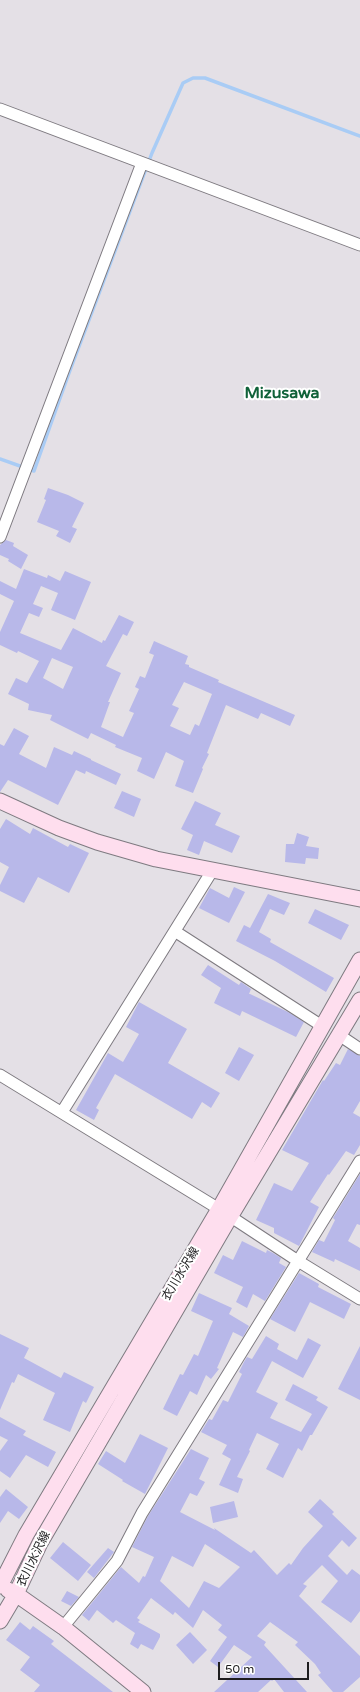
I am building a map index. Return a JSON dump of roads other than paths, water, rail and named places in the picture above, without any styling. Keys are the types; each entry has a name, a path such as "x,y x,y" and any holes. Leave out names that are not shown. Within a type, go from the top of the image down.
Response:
{"main road":[{"path":"0,801 59,828 97,842 156,859 360,899"},
{"name":"衣川水沢線","path":"0,1621 16,1594 40,1543 224,1213 322,1026 360,960"},
{"name":"衣川水沢線","path":"0,1586 26,1535 224,1213 360,1000"},
{"path":"0,1586 16,1594 63,1627 143,1692"}],"street":[{"path":"0,108 360,245"},
{"path":"0,537 142,163"},
{"path":"62,1112 176,932 212,871"},
{"path":"176,932 322,1026"},
{"path":"339,1035 360,1049"},
{"path":"0,1074 360,1299"},
{"path":"63,1627 117,1561 142,1513 360,1161"}],"waterway":[{"path":"0,459 34,471 69,373 152,153 183,83 193,78 205,78 360,136"}],"district":[{"name":"Mizusawa","path":"282,394"}]}
